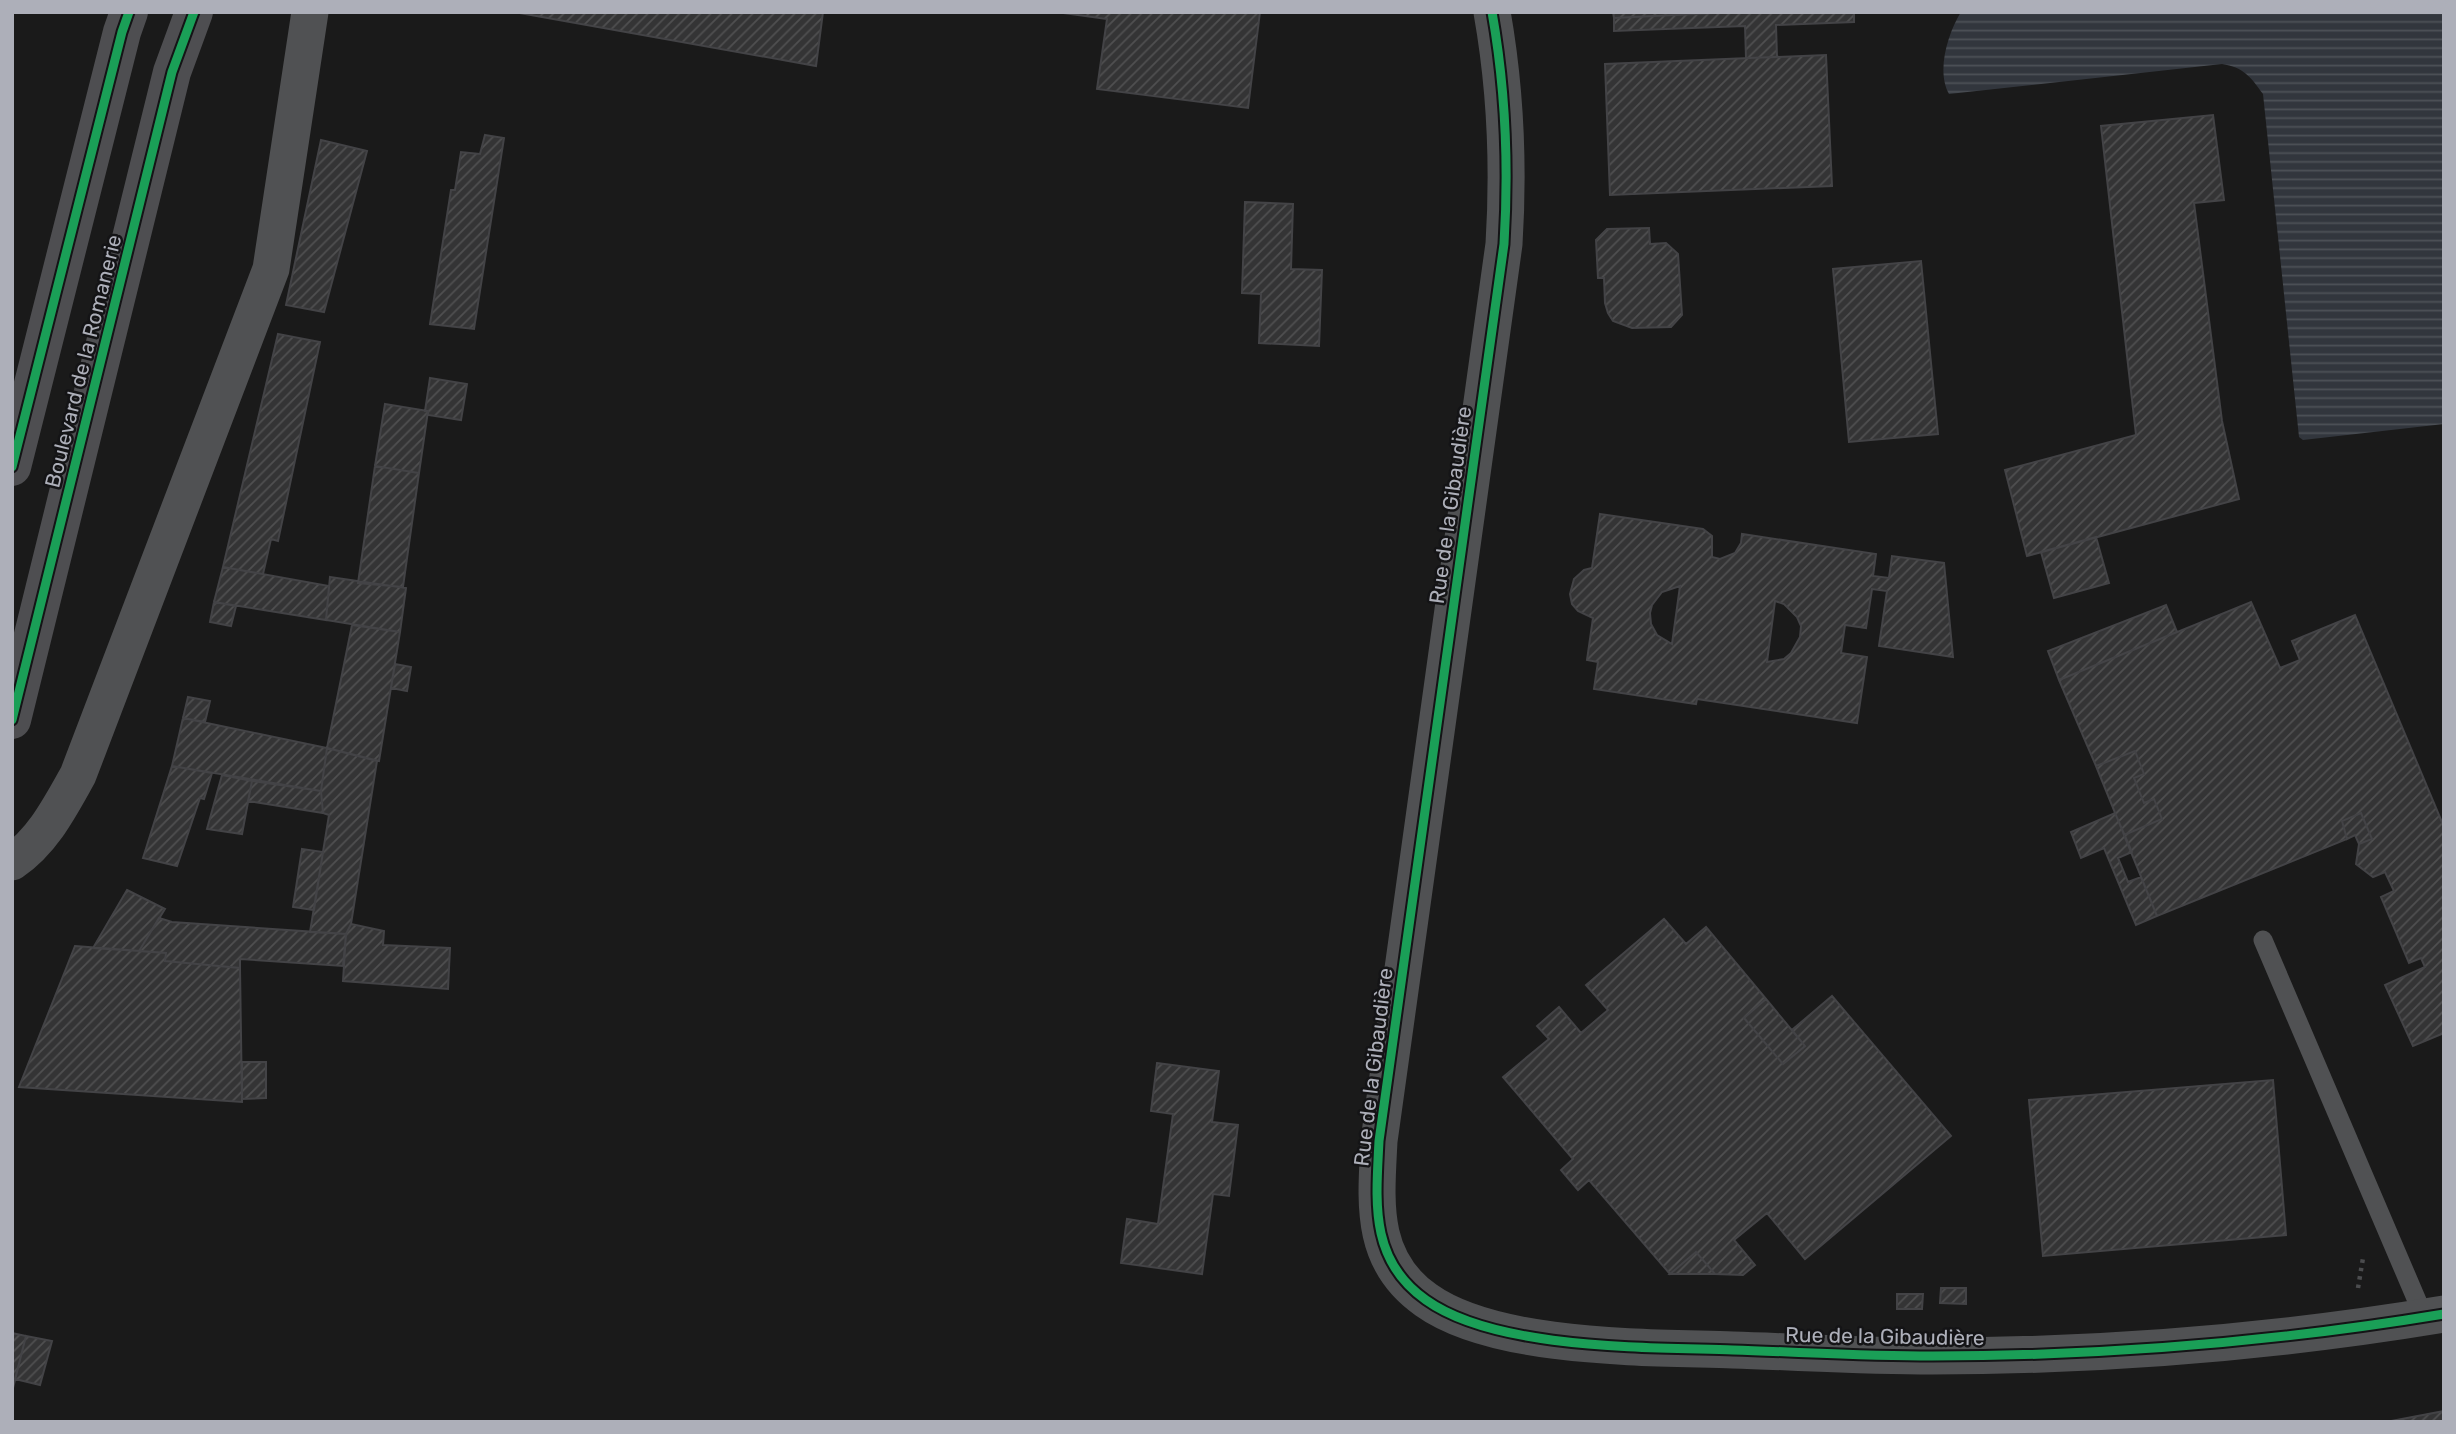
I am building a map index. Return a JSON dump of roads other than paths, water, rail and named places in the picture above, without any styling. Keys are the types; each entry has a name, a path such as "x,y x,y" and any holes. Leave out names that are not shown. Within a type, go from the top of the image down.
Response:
{"street":[{"name":"Boulevard de la Romanerie","path":"12,467 129,12"},
{"name":"Boulevard de la Romanerie","path":"12,720 172,72 194,12"},
{"path":"12,862 27,852 44,832 78,775 271,269 310,12"},
{"name":"Rue de la Gibaudière","path":"1492,12 1506,123 1508,181 1504,244 1379,1141 1379,1231 1386,1251 1401,1277 1424,1299 1450,1314 1519,1334 1574,1343 1717,1349 1930,1356 2016,1355 2277,1339 2434,1316"}],"lane":[{"path":"2263,940 2434,1316"}]}
